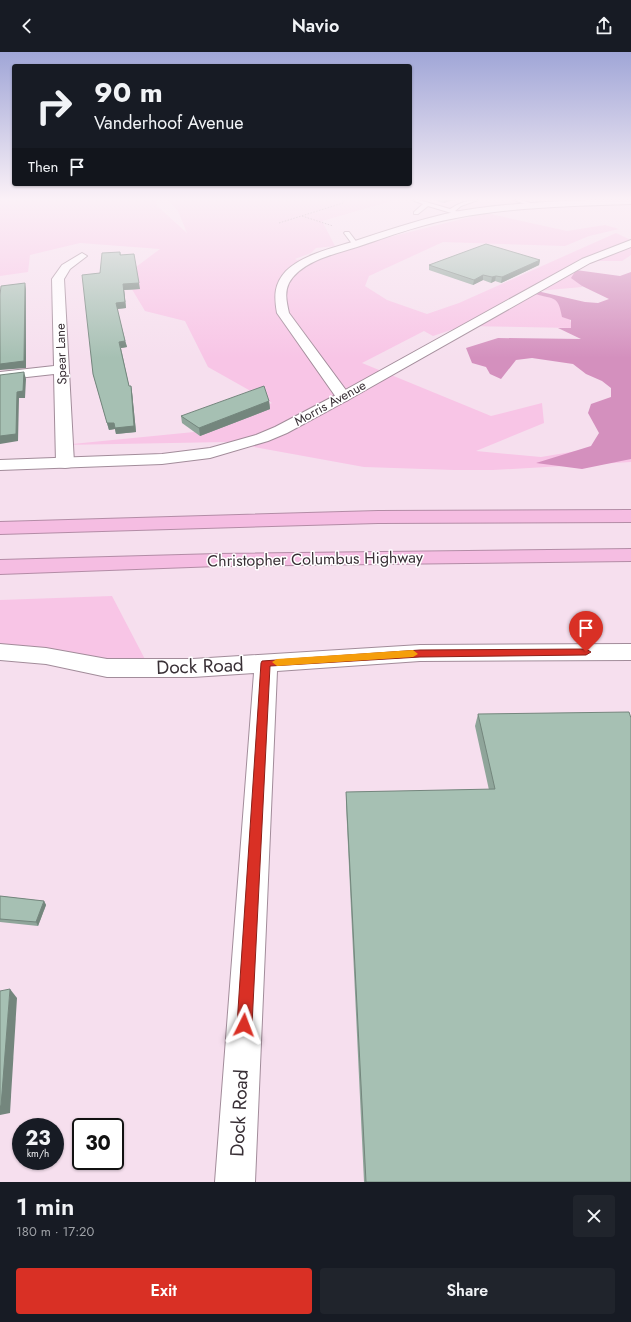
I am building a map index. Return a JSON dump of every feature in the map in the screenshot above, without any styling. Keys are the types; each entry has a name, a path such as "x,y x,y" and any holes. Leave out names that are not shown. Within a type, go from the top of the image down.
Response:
{"highway":[{"path":"0,528 370,518 631,516"},
{"name":"Christopher Columbus Highway","path":"0,567 218,560 631,555"}],"street":[{"path":"327,253 305,263 287,278 279,295 283,313 343,397"},
{"name":"Morris Avenue","path":"0,466 162,459 210,452 241,445 281,430 343,397 586,260 605,253"},
{"name":"Spear Lane","path":"65,463 58,279 66,267 82,256"},
{"path":"0,376 62,369"},
{"name":"Dock Road","path":"0,652 46,656 107,668 193,668 266,663 235,1182"},
{"path":"266,663 420,653 631,652"}],"shaded area":[{"path":"0,253 39,253 30,255 28,272 0,276"},
{"path":"155,253 311,253 295,259 297,260 326,253 420,253 369,276 365,286 387,300 427,314 459,303 572,253 631,253 631,255 622,261 583,261 572,277 582,287 537,291 535,294 555,299 563,306 572,328 463,326 433,336 424,331 362,363 491,416 542,403 544,423 476,451 541,457 607,446 631,427 631,462 493,470 454,470 364,467 227,442 62,445 194,432 272,403 208,367 185,321 145,311 124,276"},
{"path":"576,270 620,276 631,272 631,459 582,469 536,463 591,446 599,433 588,413 591,404 611,397 611,388 602,381 586,374 573,364 532,358 516,360 501,379 490,374 486,367 472,363 466,348 498,338 581,339 558,328 571,328 571,320 562,317 561,310 557,302 551,298 535,294 537,291 585,302 598,303 609,299 582,286 571,278"},
{"path":"112,596 149,667 0,658 0,600"}],"building":[{"path":"102,253 120,253 120,255 134,254 139,283 123,284 125,302 116,303 125,341 119,342 129,386 131,386 134,426 115,428 114,423 107,423 93,374 82,275 100,273"},
{"path":"462,253 515,253 540,260 502,277 483,275 474,280 429,265"},
{"path":"25,283 24,361 0,364 1,286"},
{"path":"24,372 23,391 17,392 16,434 0,436 0,375"},
{"path":"264,386 269,401 199,428 181,416"},
{"path":"629,712 631,718 631,1182 366,1182 346,792 495,789 478,714"},
{"path":"0,896 44,901 36,922 0,919"},
{"path":"10,989 1,1106 0,1106 0,991"}],"slow traffic":[{"path":"277,662 413,654"}],"route":[{"path":"244,1025 266,663 420,653 586,652"}]}
